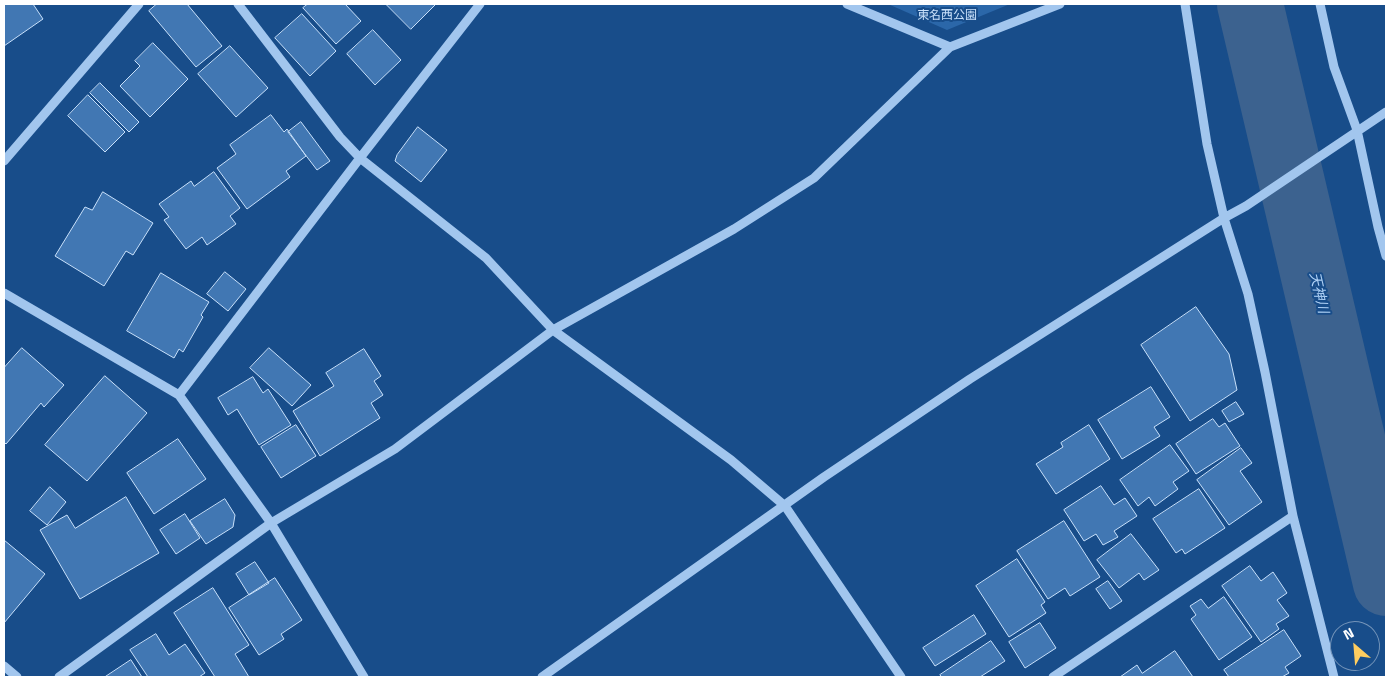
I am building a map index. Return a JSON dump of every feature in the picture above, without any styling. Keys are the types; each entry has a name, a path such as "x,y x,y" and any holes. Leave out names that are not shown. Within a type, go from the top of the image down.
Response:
{"street":[{"path":"4,161 139,4"},
{"path":"238,4 340,137 360,158 486,258 553,330 731,460 785,506 901,677"},
{"path":"179,395 480,4"},
{"path":"847,4 950,47"},
{"path":"59,677 271,523 395,449 553,330 734,229 814,178 950,47 1060,4"},
{"path":"1185,4 1207,144 1224,218 1248,294 1293,516 1334,677"},
{"path":"1320,4 1334,67 1357,130 1386,256"},
{"path":"542,677 824,477 970,379 1224,218 1246,206 1386,112"},
{"path":"4,293 179,395 271,523 364,677"},
{"path":"1053,677 1293,516"},
{"path":"4,666 17,677"}],"green space":[{"name":"東名西公園","path":"888,4 1010,4 947,30"}],"building":[{"path":"4,4 33,4 43,19 4,46"},
{"path":"157,4 187,4 222,46 196,67 149,11"},
{"path":"308,4 345,4 361,21 336,44 303,8"},
{"path":"386,4 436,4 411,29"},
{"path":"302,14 336,51 310,76 275,38"},
{"path":"373,30 401,60 375,85 347,54"},
{"path":"153,43 188,79 150,117 120,86 140,66 135,61"},
{"path":"230,46 268,88 236,117 198,74"},
{"path":"100,83 139,122 129,132 90,93"},
{"path":"88,95 125,132 105,152 68,116"},
{"path":"271,115 284,132 287,129 306,156 286,171 290,177 247,209 217,168 236,154 230,145"},
{"path":"301,122 330,161 317,170 288,132"},
{"path":"418,127 447,150 421,182 395,161 397,155"},
{"path":"214,172 240,208 230,216 236,224 207,245 202,237 186,249 164,220 169,217 159,204 191,181 194,186"},
{"path":"103,192 153,223 133,255 126,251 104,286 55,256 85,207 92,210"},
{"path":"225,272 246,289 228,311 207,294"},
{"path":"161,273 209,302 201,315 203,317 183,352 179,349 174,358 127,331"},
{"path":"1196,307 1229,354 1237,390 1190,421 1141,345"},
{"path":"22,348 64,385 44,407 41,403 6,444 4,442 4,368"},
{"path":"269,348 311,385 292,406 250,368"},
{"path":"364,349 381,376 374,381 383,395 371,403 380,418 320,456 293,411 334,386 326,373"},
{"path":"105,376 147,413 87,481 45,445"},
{"path":"253,377 263,393 268,389 291,425 259,445 237,409 228,415 218,398"},
{"path":"1151,387 1170,417 1154,427 1160,436 1122,459 1098,420"},
{"path":"1236,402 1244,414 1229,422 1222,411"},
{"path":"1213,419 1219,427 1225,423 1240,446 1196,474 1176,444"},
{"path":"296,425 316,456 281,478 261,447"},
{"path":"1089,425 1110,459 1056,494 1036,464 1063,447 1061,443"},
{"path":"178,439 206,479 154,514 127,473"},
{"path":"1170,445 1189,471 1173,482 1178,489 1155,506 1149,497 1138,506 1120,480"},
{"path":"1241,448 1252,463 1240,471 1262,502 1229,525 1197,480"},
{"path":"1101,486 1114,505 1125,498 1137,516 1114,531 1118,537 1103,545 1096,534 1084,541 1064,510"},
{"path":"50,487 66,502 47,525 30,511"},
{"path":"1199,489 1225,528 1185,554 1182,549 1176,553 1153,519"},
{"path":"126,497 159,553 80,599 40,530 67,515 75,528"},
{"path":"225,499 235,515 233,527 206,544 190,521"},
{"path":"185,514 200,538 176,554 160,530"},
{"path":"1064,521 1100,577 1070,596 1065,588 1048,599 1017,551"},
{"path":"1131,534 1159,570 1144,580 1139,573 1119,588 1097,560"},
{"path":"4,540 45,574 4,623"},
{"path":"1017,559 1045,602 1041,605 1046,613 1009,637 976,586"},
{"path":"255,562 269,583 249,595 236,574"},
{"path":"1250,566 1261,581 1273,572 1287,593 1277,600 1289,616 1276,624 1279,629 1261,642 1222,586"},
{"path":"275,578 302,620 281,634 284,639 259,655 229,608"},
{"path":"1108,581 1122,601 1110,609 1096,589"},
{"path":"213,588 249,645 235,654 249,677 215,677 174,613"},
{"path":"1224,597 1252,637 1219,660 1191,619 1196,615 1190,606 1201,599 1208,608"},
{"path":"974,615 986,634 935,666 923,648"},
{"path":"1040,623 1056,648 1025,668 1009,642"},
{"path":"1284,630 1301,656 1285,667 1289,673 1282,677 1229,677 1224,670"},
{"path":"156,634 169,655 185,644 205,673 199,677 148,677 130,650"},
{"path":"991,641 1005,661 980,677 942,677 940,675"},
{"path":"1175,651 1193,677 1120,677 1137,665 1142,673"},
{"path":"131,660 142,677 105,677"}],"waterway":[{"name":"天神川","path":"1250,4 1386,583"}]}
